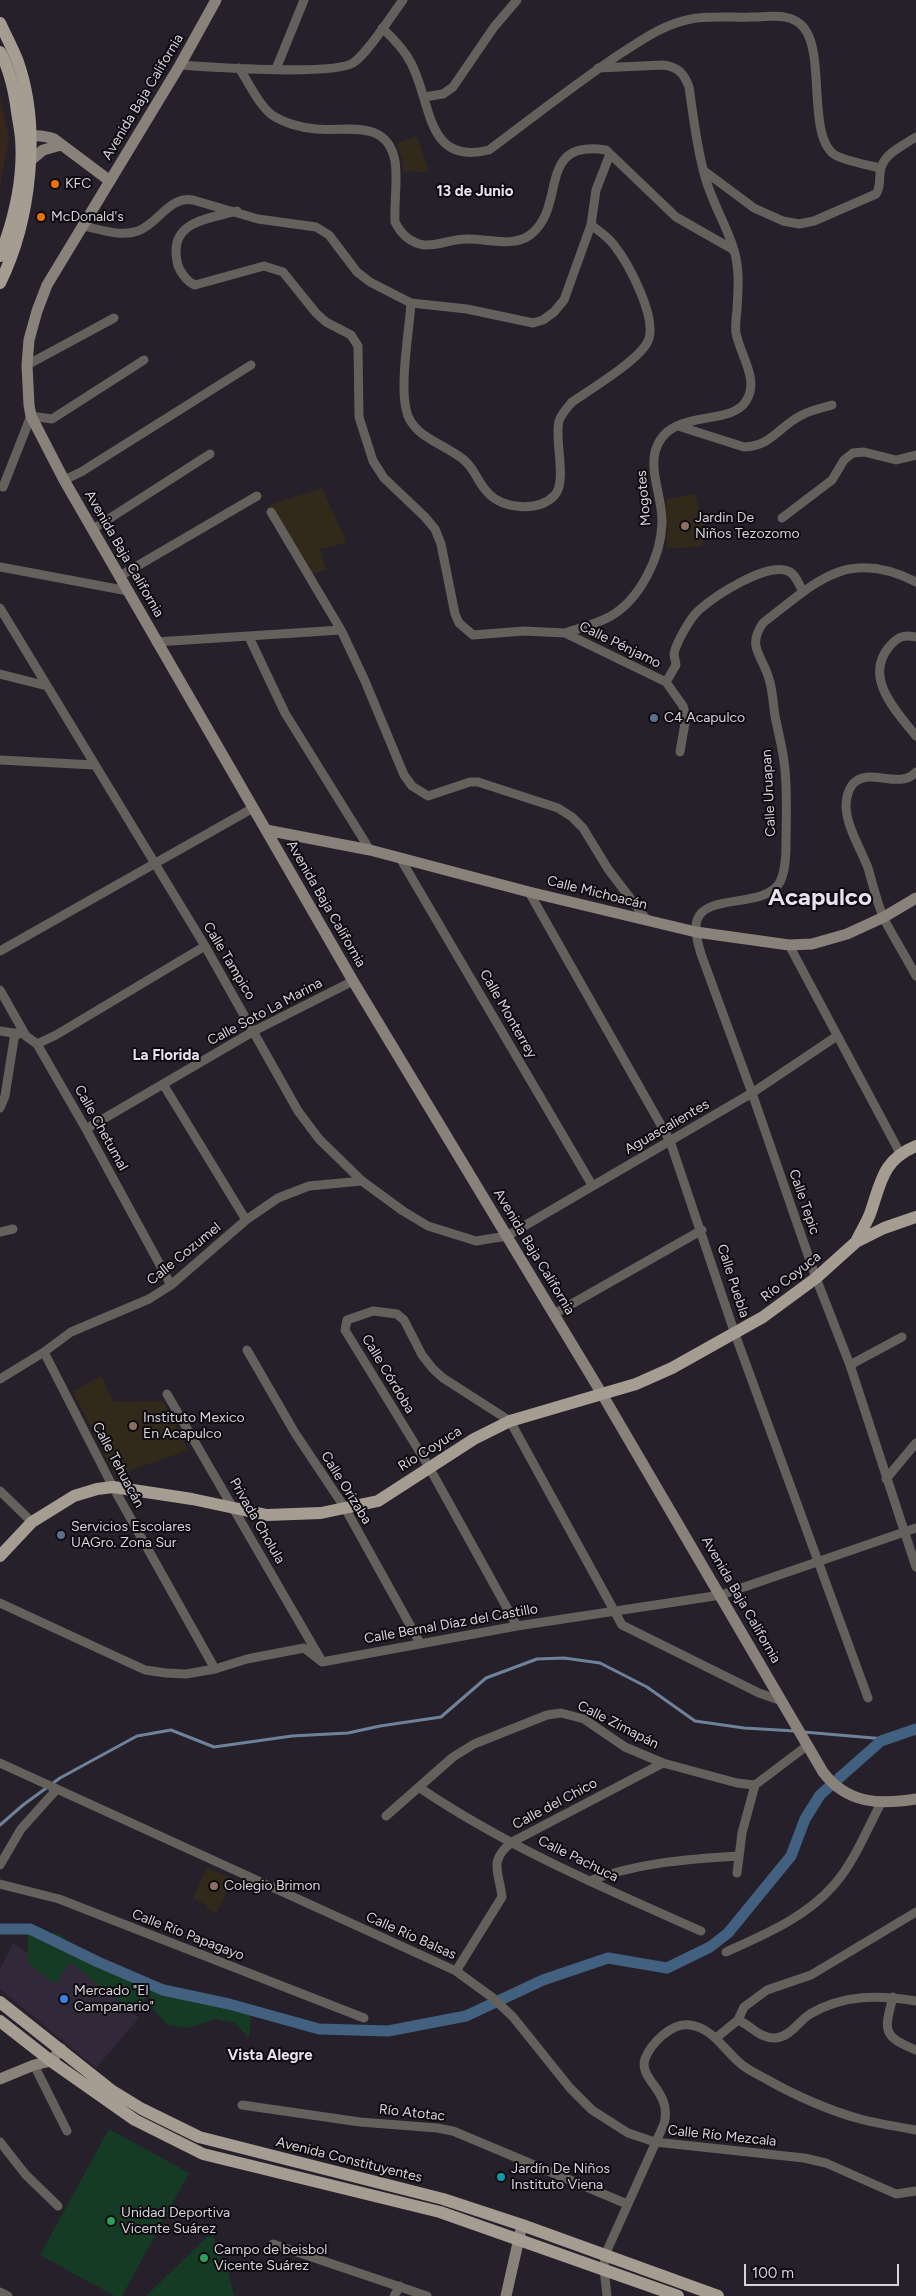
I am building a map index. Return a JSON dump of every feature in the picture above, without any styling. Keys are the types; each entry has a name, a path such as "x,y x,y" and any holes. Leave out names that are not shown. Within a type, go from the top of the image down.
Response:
{"main road":[{"name":"Avenida Baja California","path":"216,0 180,65 48,284 37,310 29,340 27,365 31,416 64,480 156,642 353,981 602,1394 823,1772 838,1789 850,1795 881,1803"},
{"path":"0,256 10,224 20,179 26,137 22,76 18,61 1,26"},
{"path":"0,52 5,61 13,89 26,137 30,161 22,220 11,257 0,283"},
{"path":"26,137 47,136 110,181"},
{"path":"30,161 43,150 61,145"},
{"name":"Calle Michoacán","path":"266,830 370,850 529,892 696,932 790,945 829,941 884,918 916,898"},
{"path":"900,1153 916,1146"},
{"name":"Río Coyuca","path":"856,1242 870,1214 879,1183 888,1167 900,1153"},
{"path":"870,1214 884,1228"},
{"name":"Río Coyuca","path":"0,1556 32,1522 74,1496 97,1489 113,1487 192,1499 267,1515 293,1516 378,1501 429,1466 474,1439 510,1422 636,1384 672,1368 763,1317 816,1278 856,1242 884,1228 916,1216"},
{"path":"881,1803 916,1799"},
{"name":"Avenida Constituyentes","path":"0,2002 111,2090 134,2104 199,2137 443,2199 522,2225 718,2296"},
{"name":"Avenida Constituyentes","path":"0,2021 50,2061 135,2120 203,2154 440,2212 678,2296"},
{"path":"0,2079 34,2065 50,2061 61,2049"},
{"path":"506,2296 522,2225"}],"street":[{"path":"276,69 304,0"},
{"path":"180,65 276,69 342,67 353,63 362,54 403,0"},
{"path":"424,97 443,94 453,87 494,28 517,0"},
{"path":"382,28 398,42 411,63 434,129 443,143 457,150 474,154 488,150 598,68 649,35 670,25 692,19 776,16 794,18 805,28 812,41 817,106 827,147 836,156 881,168"},
{"name":"Mogotes","path":"565,634 609,617 621,610 638,591 650,570 662,524 654,464 656,451 668,432 691,420 731,413 739,409 746,402 751,391 752,379 736,331 739,276 734,250 703,170 685,76 679,70 663,64 598,68"},
{"path":"240,68 262,104 272,114 287,122 315,129 356,128 371,131 382,137 395,161 395,222 400,231 410,240 424,245 466,239 494,242 528,236 541,225 557,172 568,154 578,149 592,148 606,150 676,216 734,250"},
{"path":"703,170 754,208 783,221 798,224 814,221 876,194 881,187 881,168 888,156 916,137"},
{"path":"84,226 109,232 137,231 152,223 176,201 184,198 237,211 258,219 316,227 329,236 357,272 370,282 411,303 467,310 533,323 543,320 554,312 564,300 591,225 596,190 610,154"},
{"name":"Calle Pénjamo","path":"237,211 193,223 184,230 176,241 175,253 178,266 189,283 203,284 264,266 273,267 282,272 321,318 352,335 358,346 359,417 373,461 384,478 425,516 434,529 441,544 455,614 459,623 473,634 483,636 524,631 565,634 666,682 683,706 686,717 680,752"},
{"path":"411,303 404,389 406,409 411,424 417,432 450,449 465,460 475,471 481,485 489,495 499,501 525,507 540,504 554,496 560,488 558,432 559,421 564,411 572,402 627,362 647,344 650,334 651,321 627,263 613,242 591,225"},
{"path":"27,365 114,318"},
{"path":"3,487 31,416 52,419 144,360"},
{"path":"64,480 81,472 251,365"},
{"path":"678,426 744,447 755,446 765,443 803,414 832,405"},
{"path":"782,518 832,480 844,460 853,453 864,452 896,460 916,456"},
{"path":"93,529 210,454"},
{"path":"120,576 257,496"},
{"path":"271,512 341,630 365,681 404,775 412,786 428,796 470,782 478,782 558,808 572,817 583,828 608,868 648,920"},
{"name":"Calle Uruapan","path":"696,932 697,920 702,912 710,907 764,894 774,889 780,881 786,857 784,762 769,678 756,648 755,639 763,623 803,592 837,572 861,566 873,567 916,582"},
{"path":"0,567 128,591"},
{"path":"666,682 676,665 674,654 686,627 698,611 733,586 769,570 781,569 790,572 796,578 803,592"},
{"name":"Calle Tampico","path":"0,608 205,946 298,1111 319,1139 362,1180 428,1226 476,1241 507,1236"},
{"path":"156,642 341,630"},
{"path":"916,637 908,635 899,637 887,649 879,669 886,696 916,736"},
{"path":"249,637 285,713 370,850"},
{"path":"0,674 47,686"},
{"path":"0,760 94,765"},
{"path":"916,772 906,779 869,777 860,779 852,784 846,807 849,822 867,866 884,918 916,976"},
{"path":"0,951 253,808"},
{"name":"Calle Monterrey","path":"400,858 592,1185"},
{"name":"Calle Puebla","path":"529,892 670,1141 702,1230 735,1334 817,1563 868,1698"},
{"name":"Calle Tepic","path":"696,932 701,954 752,1093 816,1278 850,1365 916,1567"},
{"path":"790,945 900,1153"},
{"path":"37,1044 56,1035 205,946"},
{"name":"Calle Soto La Marina","path":"86,1129 254,1032 353,981"},
{"name":"Calle Chetumal","path":"0,990 26,1036 37,1044 172,1285"},
{"path":"0,1031 26,1036"},
{"path":"0,1108 15,1033"},
{"name":"Aguascalientes","path":"507,1236 752,1093 837,1036"},
{"path":"163,1084 246,1220"},
{"name":"Calle Cozumel","path":"0,1379 44,1352 71,1332 149,1299 172,1285 246,1220 278,1198 309,1186 362,1180"},
{"path":"0,1232 13,1229"},
{"path":"554,1314 702,1230"},
{"name":"Calle Córdoba","path":"510,1422 443,1378 433,1369 422,1354 404,1320 397,1314 374,1311 347,1320 346,1330 429,1466 517,1626"},
{"path":"850,1365 902,1337"},
{"name":"Calle Orizaba","path":"247,1350 295,1433 345,1508 420,1642"},
{"name":"Calle Tehuacán","path":"44,1352 113,1487 215,1668"},
{"name":"Privada Cholula","path":"167,1394 322,1662"},
{"path":"510,1422 622,1625 759,1693 782,1701"},
{"path":"886,1479 916,1443"},
{"path":"0,1491 32,1522"},
{"name":"Calle Bernal Díaz del Castillo","path":"322,1662 420,1642 721,1595 916,1528"},
{"path":"0,1602 145,1670 186,1674 247,1659 304,1648 322,1662"},
{"name":"Calle Zimapán","path":"386,1816 453,1757 474,1744 547,1715 561,1713 584,1719 626,1747 663,1763 737,1783 754,1785"},
{"path":"737,1873 738,1856 754,1785 806,1742"},
{"name":"Calle Río Balsas","path":"0,1763 456,1971 493,1998 513,2017 570,2088 592,2110 628,2134 655,2142"},
{"name":"Calle del Chico","path":"456,1971 499,1904 502,1897 496,1864 499,1856 512,1842 663,1763"},
{"path":"0,1865 22,1829 54,1788"},
{"name":"Calle Pachuca","path":"420,1788 447,1807 512,1842 589,1881 701,1931"},
{"path":"726,1952 779,1927 814,1904 833,1887 849,1865 881,1803"},
{"path":"589,1881 613,1872 674,1860 738,1856"},
{"name":"Calle Río Papagayo","path":"0,1884 59,1899 364,2018"},
{"path":"716,2038 738,2020 744,2008 754,1998 767,1990 811,1975 916,1912"},
{"path":"738,2020 763,2037 777,2038 790,2032 809,2014 834,2003 865,1996 893,1997 916,2001"},
{"path":"893,1997 887,2019 888,2032 894,2041 916,2050"},
{"name":"Calle Río Mezcala","path":"916,2130 863,2120 841,2113 768,2080 741,2064 716,2038 701,2028 690,2024 680,2025 656,2041 649,2052 644,2067 664,2100 667,2113 655,2142 804,2158 826,2163 896,2194 916,2191"},
{"path":"34,2065 66,2131"},
{"name":"Río Atotac","path":"242,2105 360,2122 453,2131 627,2204"},
{"path":"0,2142 26,2175 58,2206"},
{"path":"608,2296 604,2269 605,2255 655,2142"},
{"path":"273,2244 427,2296"},
{"path":"394,2296 400,2286"},
{"path":"0,2292 8,2296"}],"shaded area":[{"path":"0,95 9,138 0,188"},
{"path":"417,136 429,172 403,171 403,161 397,143"},
{"path":"322,488 347,543 320,549 326,570 309,575 270,505"},
{"name":"Jardin De Niños Tezozomo","path":"695,494 705,537 701,547 667,548 666,499"},
{"name":"Instituto Mexico En Acapulco","path":"101,1376 114,1402 163,1401 188,1450 115,1476 73,1391"},
{"name":"Colegio Brimon","path":"207,1867 233,1879 217,1913 206,1908 207,1905 193,1899"},
{"name":"Mercado \"El Campanario\"","path":"13,1943 52,1971 65,1956 139,2018 96,2068 0,1989 0,1970"}],"green space":[{"path":"28,1928 61,1935 75,1947 112,1966 164,1984 225,1998 251,2013 249,2038 235,2023 216,2019 188,2028 168,2025 149,2005 154,2000 147,1996 134,2013 70,1962 55,1984 28,1963"},
{"name":"Unidad Deportiva Vicente Suárez","path":"109,2129 189,2173 122,2296 115,2296 40,2255"},
{"name":"Campo de beisbol Vicente Suárez","path":"208,2236 214,2237 216,2249 227,2267 234,2296 146,2296"}],"waterway":[{"path":"0,1825 23,1805 60,1778 137,1736 171,1730 214,1747 292,1736 348,1733 441,1717 486,1678 537,1659 564,1658 600,1663 647,1687 695,1721 744,1728 795,1731"},
{"path":"0,1929 30,1929 98,1962 163,1990 229,2004 319,2029 388,2031 466,2016 543,1980 608,1958 667,1968 710,1947 728,1933 791,1856 805,1819 820,1795 881,1741 916,1729"},
{"path":"804,1732 885,1739"}],"place":[{"name":"KFC","path":"55,184"},
{"name":"McDonald's","path":"41,217"},
{"name":"Jardin De Niños Tezozomo","path":"685,526"},
{"name":"C4 Acapulco","path":"654,718"},
{"name":"Instituto Mexico En Acapulco","path":"133,1426"},
{"name":"Servicios Escolares UAGro. Zona Sur","path":"61,1535"},
{"name":"Colegio Brimon","path":"214,1886"},
{"name":"Mercado \"El Campanario\"","path":"64,1999"},
{"name":"Jardín De Niños Instituto Viena","path":"501,2177"},
{"name":"Unidad Deportiva Vicente Suárez","path":"111,2221"},
{"name":"Campo de beisbol Vicente Suárez","path":"204,2258"}],"district":[{"name":"13 de Junio","path":"475,192"},
{"name":"Acapulco","path":"820,898"},
{"name":"La Florida","path":"166,1056"},
{"name":"Vista Alegre","path":"270,2056"}]}
